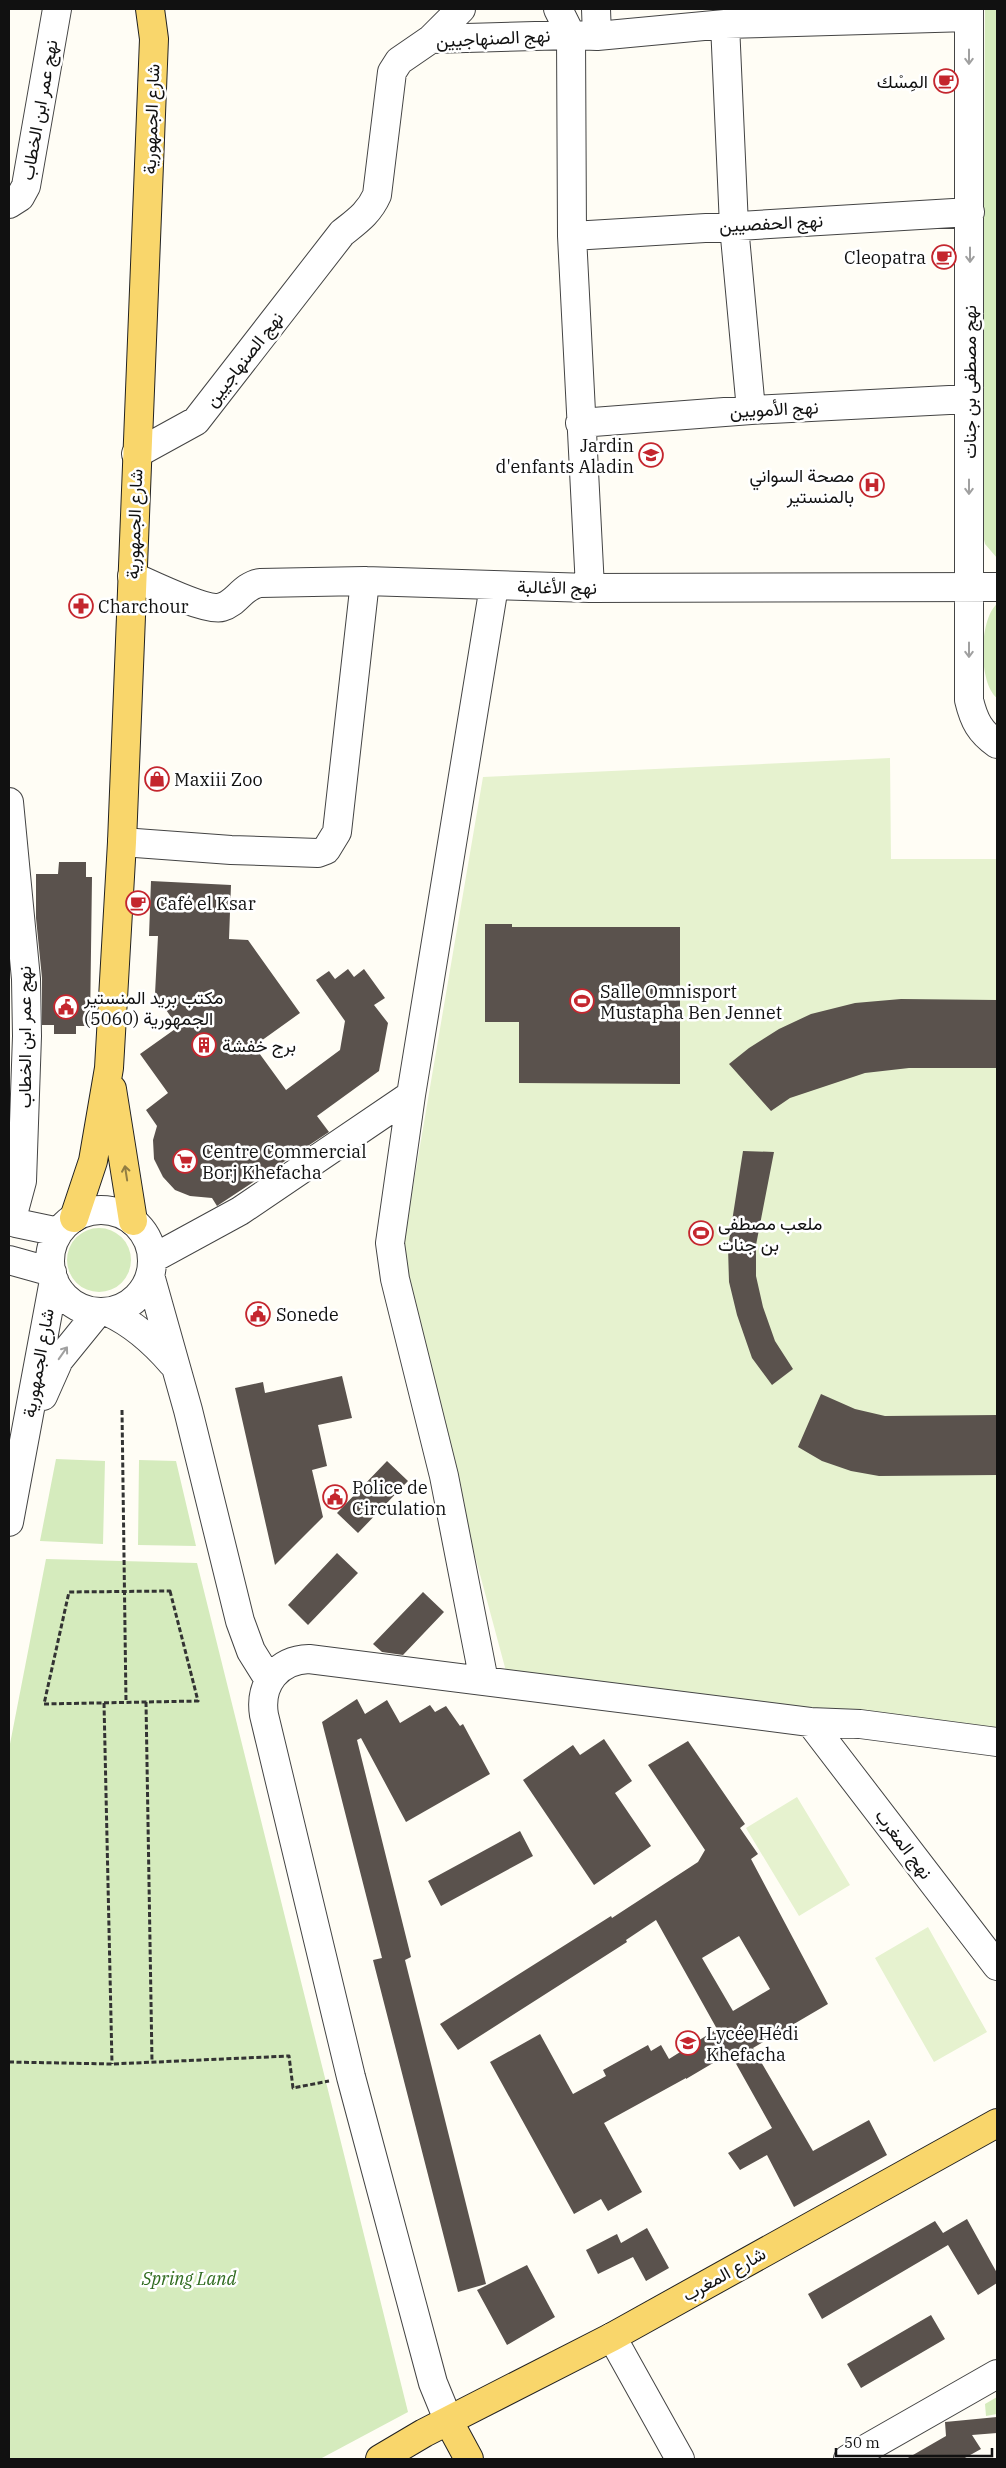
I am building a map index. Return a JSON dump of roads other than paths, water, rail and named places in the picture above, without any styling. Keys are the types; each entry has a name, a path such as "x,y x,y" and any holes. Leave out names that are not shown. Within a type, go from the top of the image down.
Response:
{"main road":[{"name":"شارع الجمهورية","path":"66,1225 93,1161 109,1068 122,842 154,39 150,9"},
{"name":"شارع الجمهورية","path":"154,39 166,9"},
{"name":"شارع الجمهورية","path":"109,1068 145,1248"},
{"name":"شارع المغرب","path":"380,2459 424,2434 612,2337 997,2123"},
{"path":"450,2422 469,2459"}],"street":[{"name":"نهج عمر ابن الخطاب","path":"9,204 20,197 26,186 57,9"},
{"path":"431,39 461,9"},
{"path":"557,9 584,35"},
{"path":"590,588 580,423 572,236 584,35 596,9"},
{"name":"نهج الصنهاجيين","path":"136,454 192,425 342,233 362,219 372,208 377,195 392,72 407,53 431,39 584,35 724,24 969,13"},
{"name":"نهج مصطفى بن جنات","path":"969,13 969,700 974,720 984,735 997,744"},
{"path":"724,24 734,226 751,410"},
{"name":"نهج الحفصيين","path":"572,236 970,212"},
{"name":"نهج الأمويين","path":"580,423 751,410 969,398"},
{"name":"نهج الأغالبة","path":"132,576 181,597 217,608 225,606 252,584 365,581 590,588 997,587"},
{"path":"122,842 231,850 318,853 326,850 336,832 365,581"},
{"path":"484,1680 444,1476 391,1260 393,1219 411,1095 494,586"},
{"name":"نهج عمر ابن الخطاب","path":"9,804 13,883 26,979 27,1036 16,1163 22,1182 12,1218 16,1240 9,1252"},
{"path":"145,1248 206,1231 240,1212 411,1095"},
{"path":"176,1368 145,1334 126,1320 103,1312 84,1309 71,1302 61,1292 53,1276 50,1258 53,1245 66,1225 88,1211 104,1210 120,1213 145,1248 176,1368 240,1620 251,1651 269,1680"},
{"path":"12,1218 66,1225"},
{"path":"103,1312 133,1301 144,1290 145,1248"},
{"path":"9,1260 53,1276"},
{"name":"شارع الجمهورية","path":"9,1522 53,1276"},
{"name":"شارع الجمهورية","path":"24,1446 48,1381 59,1360 103,1312"},
{"path":"450,2422 434,2383 352,2077 264,1715 263,1700 269,1680 288,1664 310,1659 810,1722 860,1724 997,1742"},
{"name":"نهج المغرب","path":"810,1722 997,1966"},
{"path":"612,2337 680,2459"},
{"path":"848,2459 997,2374"}],"place":[{"name":"المِسْك","path":"946,81"},
{"name":"Cleopatra","path":"944,257"},
{"name":"Jardin d'enfants Aladin","path":"651,455"},
{"name":"مصحة السواني بالمنستير","path":"872,485"},
{"name":"Charchour","path":"81,606"},
{"name":"Maxiii Zoo","path":"157,779"},
{"name":"Café el Ksar","path":"138,903"},
{"name":"Salle Omnisport Mustapha Ben Jennet","path":"582,1001"},
{"name":"مكتب بريد المنستير الجمهورية (5060)","path":"66,1007"},
{"name":"برج خفشة","path":"204,1045"},
{"name":"Centre Commercial Borj Khefacha","path":"185,1161"},
{"name":"ملعب مصطفى بن جنات","path":"701,1233"},
{"name":"Sonede","path":"258,1314"},
{"name":"Police de Circulation","path":"335,1497"},
{"name":"Lycée Hédi Khefacha","path":"688,2043"}],"park label":[{"name":"Spring Land","path":"189,2278"}]}
